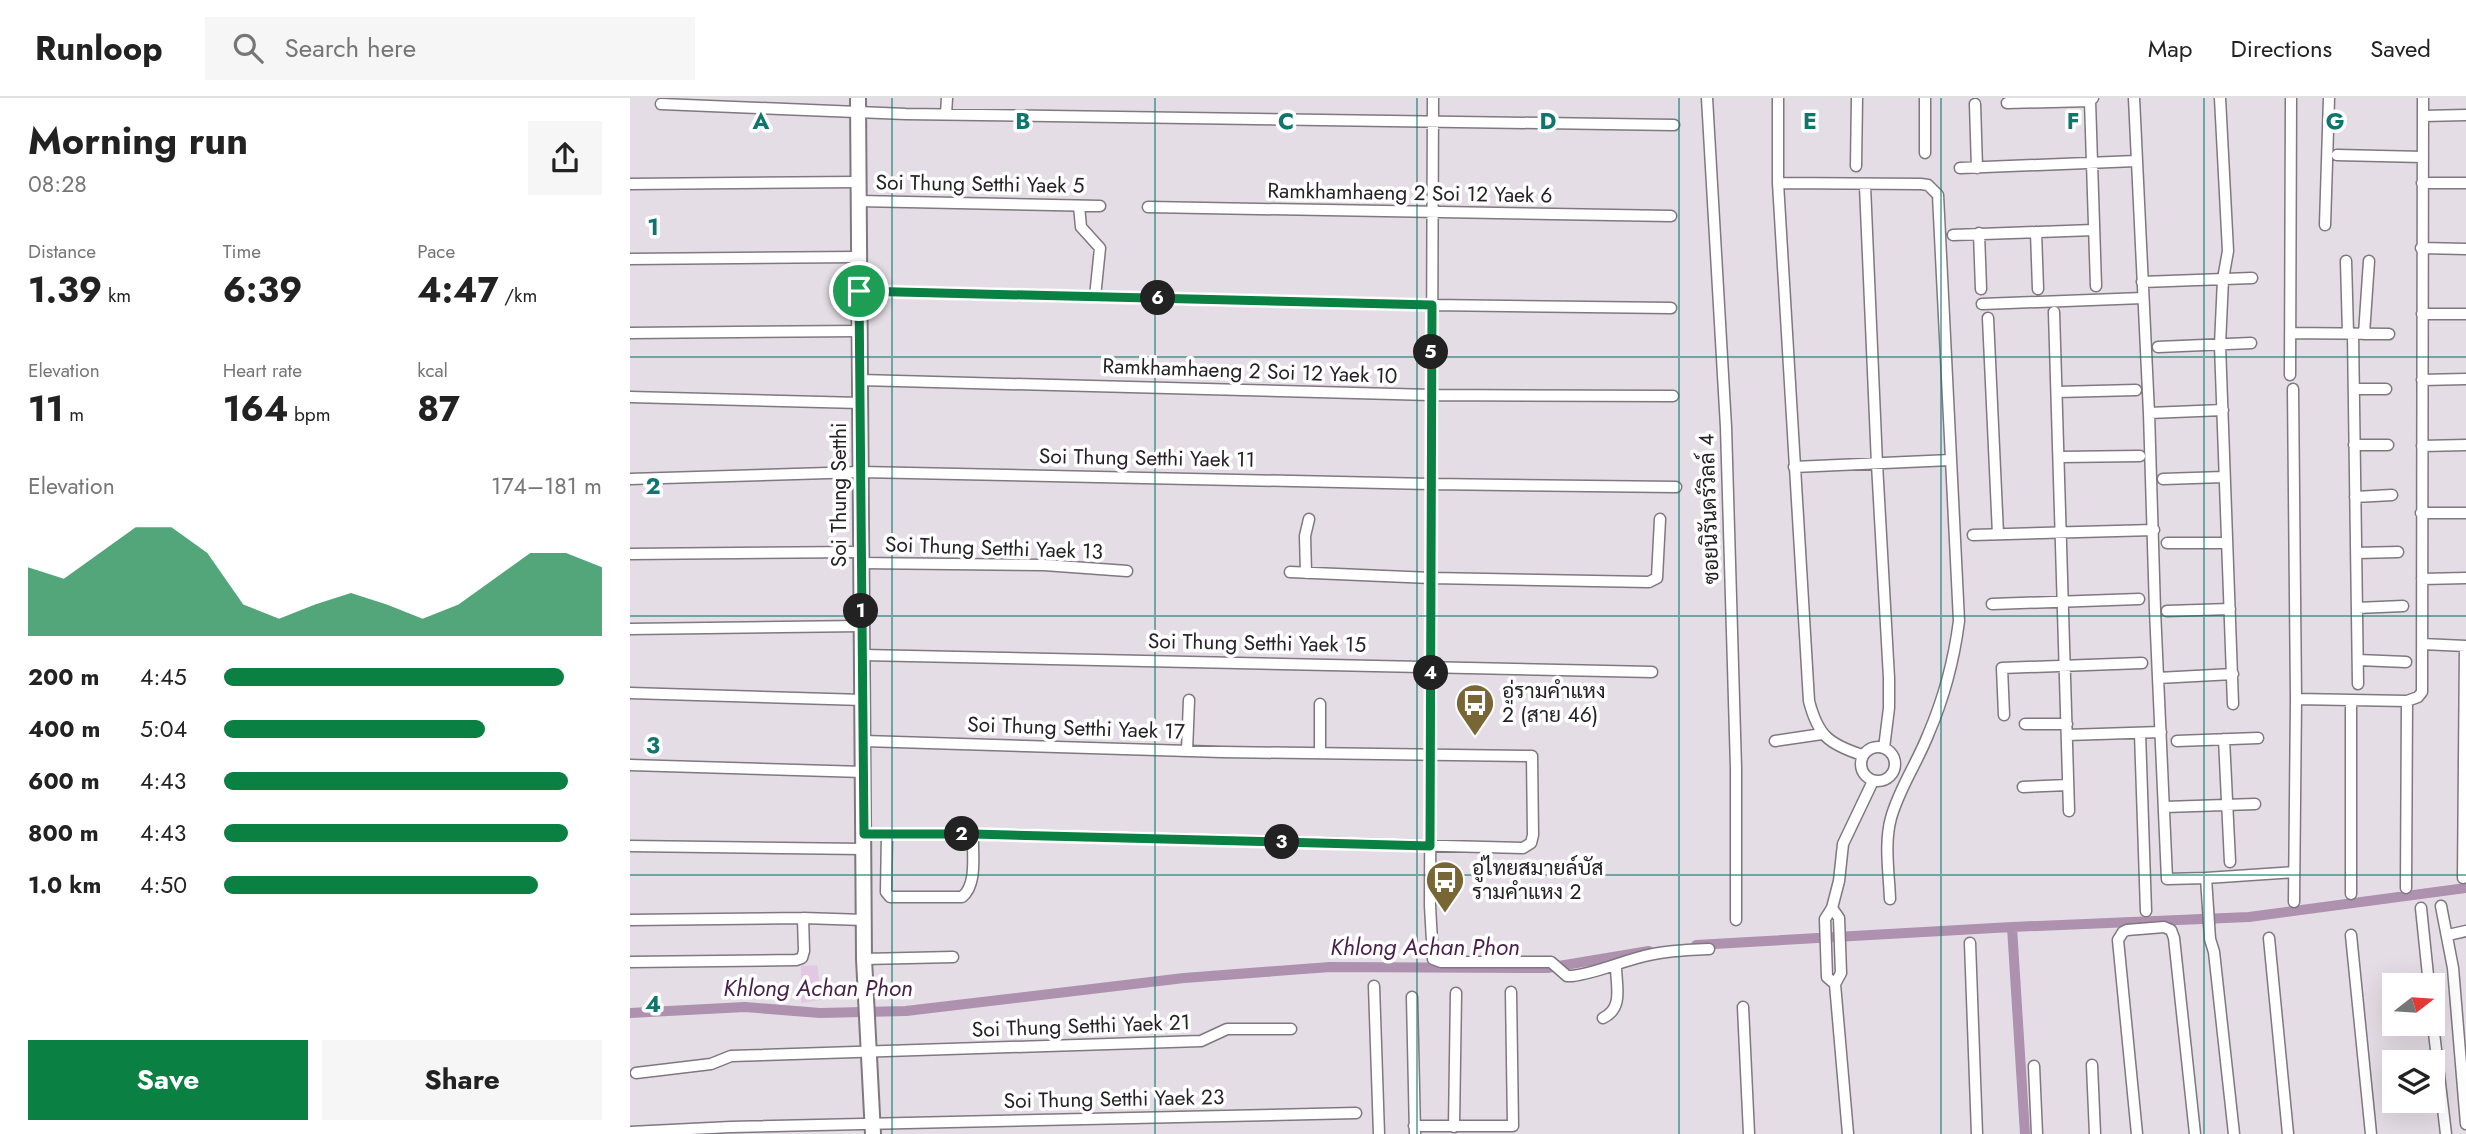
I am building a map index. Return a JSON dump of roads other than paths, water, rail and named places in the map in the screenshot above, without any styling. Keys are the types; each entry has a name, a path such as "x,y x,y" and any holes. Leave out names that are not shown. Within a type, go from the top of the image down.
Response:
{"main road":[{"name":"Soi Thung Setthi","path":"858,105 864,959 873,1129"}],"street":[{"path":"946,114 947,98"},
{"path":"1433,98 1430,755 1433,960 1547,961 1567,976 1576,976 1636,958 1709,949"},
{"name":"ซอยนิรันดร์วิลล์ 4","path":"1707,98 1726,427 1736,768 1736,920"},
{"path":"1778,98 1778,183 1809,701 1822,734 1836,747 1862,755"},
{"path":"1856,166 1857,98"},
{"path":"1925,98 1925,153"},
{"path":"2134,98 2150,413 2158,678 2168,879 2294,872"},
{"path":"2220,98 2228,251 2222,279 2220,345 2233,704"},
{"path":"2290,375 2291,98"},
{"path":"2325,225 2329,98"},
{"path":"2296,699 2407,701 2418,697 2422,692 2423,98"},
{"path":"2007,103 2092,100 2096,286"},
{"path":"661,104 858,105 946,114 1674,125"},
{"path":"1975,104 1977,168"},
{"path":"2423,117 2466,115"},
{"path":"2337,155 2423,157"},
{"path":"1960,168 2136,162"},
{"path":"630,184 858,182"},
{"path":"1778,183 1928,185 1938,195 1959,621 1955,650 1941,702 1893,810 1889,828 1890,899"},
{"path":"2422,183 2466,183"},
{"path":"1865,186 1889,678 1889,708 1884,748"},
{"name":"Soi Thung Setthi Yaek 5","path":"858,201 1100,206"},
{"path":"1079,206 1081,227 1100,248 1095,297"},
{"name":"Ramkhamhaeng 2 Soi 12 Yaek 6","path":"1148,207 1431,214 1671,216"},
{"path":"1953,235 2094,230"},
{"path":"2036,232 2038,289"},
{"path":"1979,233 1981,289"},
{"path":"2421,248 2466,249"},
{"path":"630,259 859,257"},
{"path":"2346,261 2354,389 2358,684"},
{"path":"2364,334 2369,261"},
{"path":"2142,282 2252,278"},
{"path":"859,291 1671,308"},
{"path":"1982,304 2143,298"},
{"path":"2054,312 2069,811"},
{"path":"2422,314 2466,314"},
{"path":"1988,318 1998,534"},
{"path":"630,332 859,331"},
{"path":"2290,332 2389,334"},
{"path":"2158,347 2251,343"},
{"path":"2422,380 2466,379"},
{"name":"Ramkhamhaeng 2 Soi 12 Yaek 10","path":"860,380 1431,395 1672,396"},
{"path":"2293,389 2296,699 2294,902"},
{"path":"2354,389 2386,389"},
{"path":"2057,392 2136,390"},
{"path":"630,397 860,403"},
{"path":"2150,413 2223,410"},
{"path":"2354,444 2388,445"},
{"path":"2422,446 2466,445"},
{"path":"2060,457 2140,456"},
{"path":"1794,467 1951,460"},
{"name":"Soi Thung Setthi Yaek 11","path":"630,479 861,472 1676,487"},
{"path":"2163,479 2224,477"},
{"path":"2355,496 2392,495"},
{"path":"2421,513 2466,513"},
{"path":"1307,573 1305,536 1309,519"},
{"path":"1290,572 1431,578 1655,581 1660,519"},
{"path":"1973,535 2154,530"},
{"path":"2167,544 2227,543"},
{"path":"2356,552 2398,552"},
{"name":"Soi Thung Setthi Yaek 13","path":"630,554 860,558 1127,571"},
{"path":"2422,579 2466,578"},
{"path":"1992,604 2139,599"},
{"path":"2357,608 2403,606"},
{"path":"2167,611 2230,609"},
{"path":"630,629 861,626"},
{"path":"2422,644 2465,646 2463,878"},
{"name":"Soi Thung Setthi Yaek 15","path":"862,655 1652,671"},
{"path":"2358,660 2406,662"},
{"path":"2004,715 2002,668 2142,663"},
{"path":"2158,678 2232,674"},
{"path":"630,693 863,699"},
{"path":"1187,751 1189,700"},
{"path":"2351,701 2351,894"},
{"path":"2406,888 2407,701"},
{"path":"1320,704 1320,753"},
{"path":"2025,724 2067,724"},
{"path":"2067,735 2161,732"},
{"path":"2140,733 2146,911"},
{"path":"1776,741 1822,734"},
{"path":"2177,741 2258,738"},
{"path":"2224,739 2230,862"},
{"name":"Soi Thung Setthi Yaek 17","path":"864,741 1187,751 1532,756 1531,843 1523,848 1430,846"},
{"path":"1870,748 1884,748 1892,754 1894,769 1888,778 1873,781 1861,771 1862,755 1870,748"},
{"path":"630,765 864,772"},
{"path":"1894,769 1907,778"},
{"path":"1847,1134 1835,984 1841,973 1839,918 1832,908 1839,881 1843,844 1873,781"},
{"path":"2023,787 2068,785"},
{"path":"2165,807 2255,804"},
{"path":"630,846 864,841 887,834 973,834 1430,846"},
{"path":"887,834 886,892 890,897 962,897 971,884 973,834"},
{"path":"2206,878 2210,939 2214,952 2234,1134"},
{"path":"2441,906 2453,968 2466,1124"},
{"path":"2420,908 2428,973"},
{"path":"630,962 796,960 802,958 804,951 803,918"},
{"path":"630,919 864,920"},
{"path":"2137,1134 2118,940 2127,930 2164,927 2171,930 2175,938 2195,1134"},
{"path":"2448,936 2466,931"},
{"path":"2351,935 2371,1134"},
{"path":"2269,937 2288,1134"},
{"path":"1970,943 1977,1134"},
{"path":"864,959 953,957"},
{"path":"1603,1018 1611,1014 1616,1007 1616,966"},
{"path":"1374,986 1379,1134"},
{"path":"1412,997 1415,1130 1513,1126 1511,992"},
{"path":"1454,1127 1456,993"},
{"path":"1743,1007 1749,1134"},
{"name":"Soi Thung Setthi Yaek 21","path":"636,1073 711,1064 731,1056 1201,1041 1227,1029 1291,1028"},
{"path":"2434,1036 2446,1134"},
{"path":"2092,1065 2095,1134"},
{"path":"2034,1066 2037,1134"},
{"name":"Soi Thung Setthi Yaek 23","path":"630,1132 873,1129 1356,1113"}],"waterway":[{"path":"2012,927 2249,917 2466,888"},
{"name":"Khlong Achan Phon","path":"1696,945 2012,927 2025,1134"},
{"name":"Khlong Achan Phon","path":"630,1013 745,1007 820,1013 906,1011 1184,978 1330,967 1547,968 1649,951"}],"place":[{"name":"อู่รามคำแหง 2 (สาย 46)","path":"1475,737"},
{"name":"อู่ไทยสมายล์บัส รามคำแหง 2","path":"1445,914"}]}
